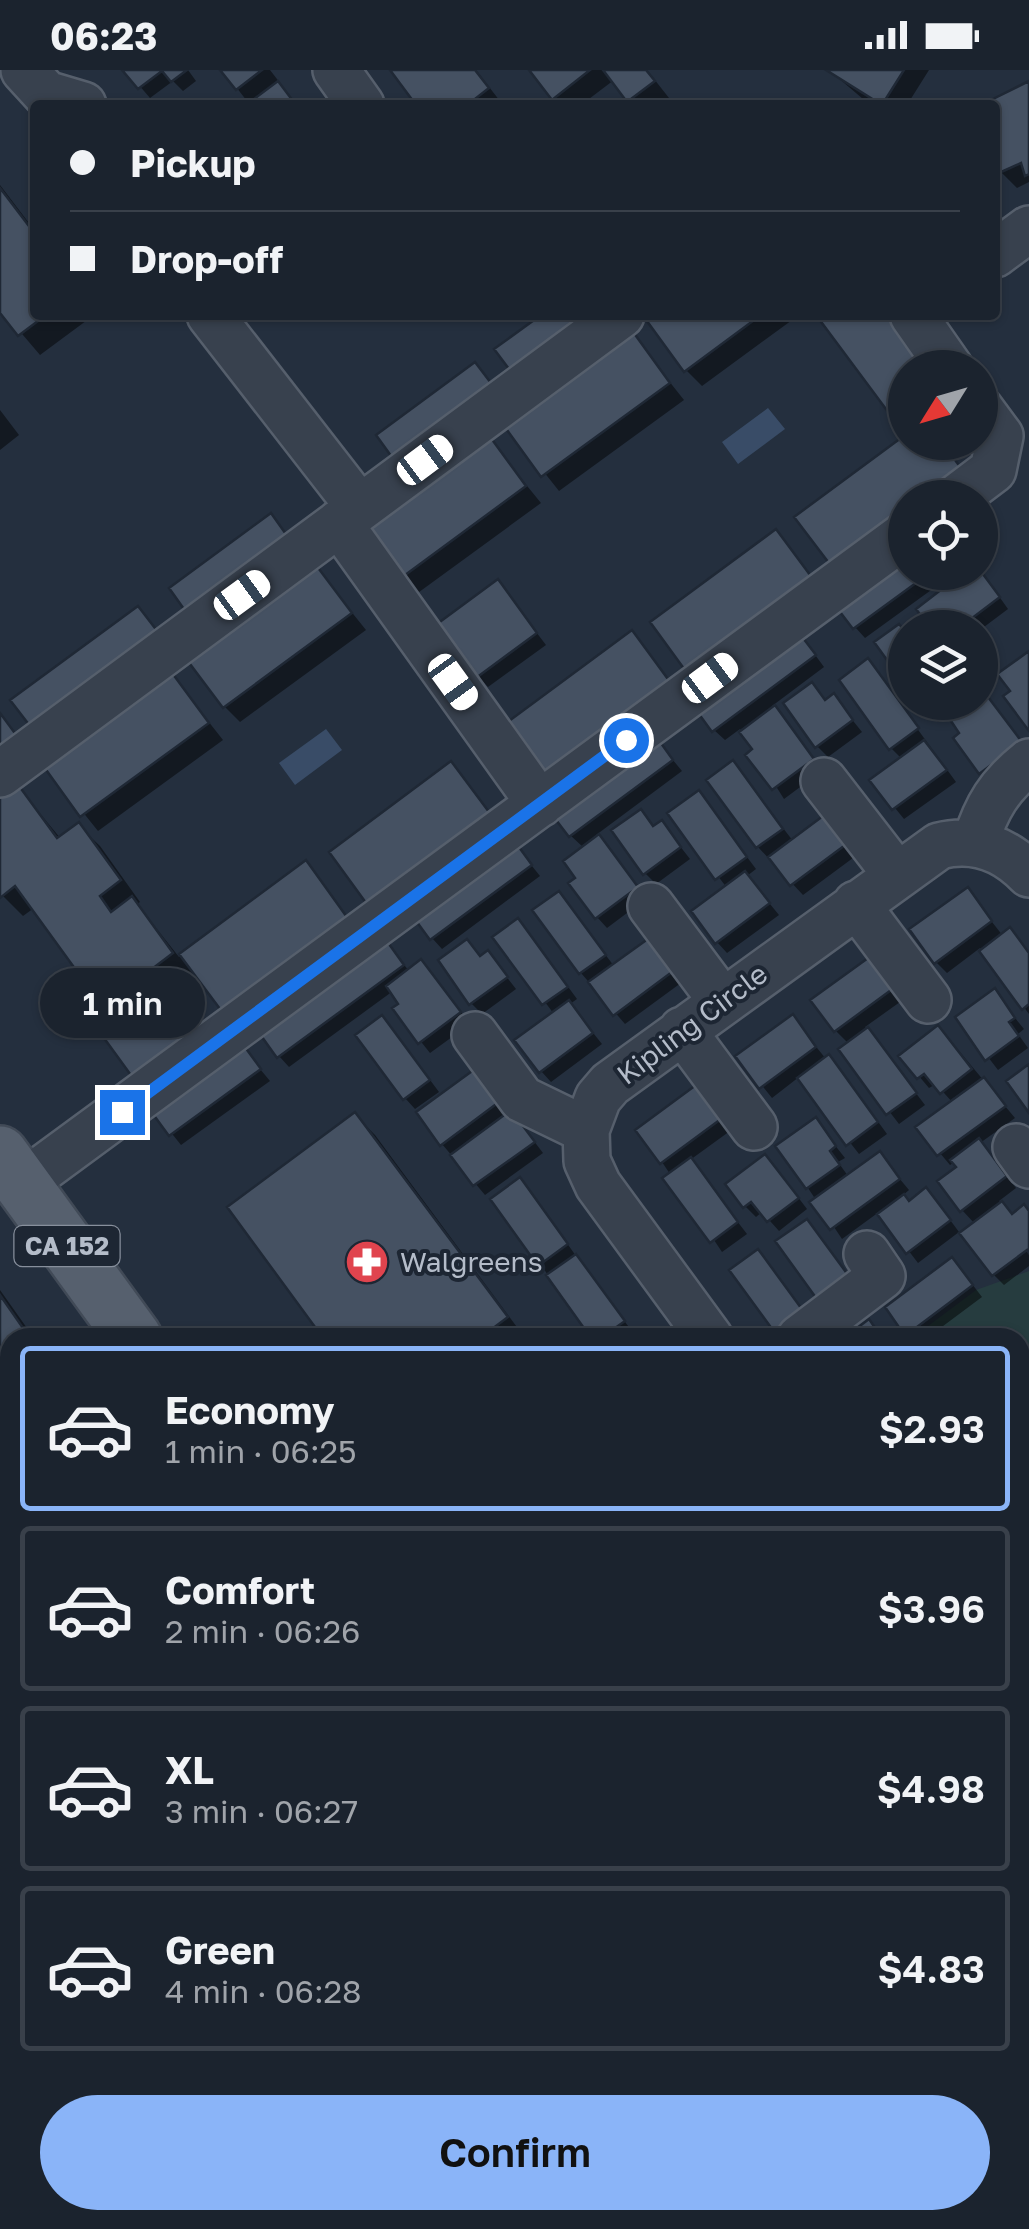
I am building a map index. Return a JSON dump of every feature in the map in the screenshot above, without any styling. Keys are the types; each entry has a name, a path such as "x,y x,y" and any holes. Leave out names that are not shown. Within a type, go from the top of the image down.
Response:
{"main road":[{"name":"CA 152","path":"11,1169 127,1328"}],"street":[{"path":"24,70 46,94 66,100"},
{"path":"336,70 357,100"},
{"path":"1000,250 1029,228"},
{"path":"213,320 350,516 540,804"},
{"path":"0,774 614,320"},
{"path":"916,320 937,350"},
{"path":"980,480 994,470 996,460"},
{"path":"11,1169 540,804 888,548"},
{"path":"1029,762 1000,785 987,805 976,843 1010,855 1029,874"},
{"path":"824,780 896,874"},
{"name":"Kipling Circle","path":"586,1130 592,1108 610,1084 682,1030 939,846 976,843"},
{"path":"856,904 927,1001"},
{"path":"651,906 722,1001"},
{"path":"682,1030 756,1126"},
{"path":"475,1034 522,1099 586,1130 587,1161 598,1185 703,1328"},
{"path":"813,1328 882,1276 866,1254"}],"green space":[{"path":"1029,1271 1029,1328 925,1328 976,1290"}],"water":[{"path":"768,408 785,429 738,464 722,442"},
{"path":"326,729 342,750 295,785 279,763"}],"building":[{"path":"122,70 187,70 171,82 162,71 138,89"},
{"path":"220,70 262,70 236,90"},
{"path":"390,70 475,70 489,88 474,100 412,100"},
{"path":"529,70 590,70 552,100"},
{"path":"603,70 646,70 655,81 626,100"},
{"path":"826,70 904,70 885,100 874,100"},
{"path":"278,81 292,100 253,100"},
{"path":"1029,81 1029,174 1025,176 1021,163 1000,173 1000,100 993,99"},
{"path":"0,188 30,227 30,320 39,320 18,336 0,313"},
{"path":"534,320 592,320 515,377 494,349"},
{"path":"646,320 754,320 684,372"},
{"path":"820,320 904,320 925,350 888,350 888,412"},
{"path":"631,329 670,383 541,477 502,423"},
{"path":"475,362 494,387 394,460 376,435"},
{"path":"488,434 526,486 397,581 359,530"},
{"path":"888,448 888,460 955,460 966,475 959,480 888,480 888,532 835,571 794,517"},
{"path":"271,513 288,537 186,612 169,588"},
{"path":"776,529 816,583 690,677 650,622"},
{"path":"313,561 352,613 223,708 184,656"},
{"path":"888,571 888,590 906,590 853,629 837,608"},
{"path":"498,579 537,633 476,678 437,624"},
{"path":"941,590 995,590 1000,597 983,610 916,609"},
{"path":"138,606 158,632 30,726 10,700"},
{"path":"632,630 673,686 542,783 501,727"},
{"path":"888,632 888,661 874,642"},
{"path":"800,634 816,655 712,732 696,710"},
{"path":"1029,651 1029,731 1003,696 1010,691 998,673"},
{"path":"868,658 888,685 888,720 913,720 919,728 889,750 839,680"},
{"path":"167,666 209,723 80,817 39,760"},
{"path":"812,682 825,700 834,693 853,720 815,748 783,703"},
{"path":"775,705 814,759 772,790 745,755 752,749 739,732"},
{"path":"998,710 1022,742 979,774 953,738 959,733 950,720 998,720"},
{"path":"0,713 17,736 0,749"},
{"path":"658,739 673,760 569,837 553,816"},
{"path":"924,740 947,770 892,810 869,780"},
{"path":"733,760 783,829 756,848 706,780"},
{"path":"451,761 492,816 369,907 329,852"},
{"path":"14,779 57,838 79,822 121,880 100,896 111,912 132,896 173,953 148,972 193,1034 133,1078 88,1016 102,1006 15,886 0,898 0,789"},
{"path":"699,790 747,857 715,880 667,813"},
{"path":"641,809 653,826 662,820 681,847 643,875 611,830"},
{"path":"827,813 848,843 790,886 768,857"},
{"path":"599,834 638,887 595,919 568,883 575,878 563,861"},
{"path":"516,843 532,865 430,940 414,918"},
{"path":"306,860 349,920 223,1013 179,954"},
{"path":"745,871 770,903 715,944 691,911"},
{"path":"968,887 992,921 934,964 909,929"},
{"path":"559,891 606,955 579,974 532,910"},
{"path":"518,918 568,987 542,1005 492,937"},
{"path":"1010,927 1029,953 1029,1004 1022,1010 979,951"},
{"path":"652,936 676,969 613,1016 588,982"},
{"path":"384,937 404,965 277,1058 257,1030"},
{"path":"467,939 480,956 488,950 508,977 469,1005 438,960"},
{"path":"875,953 898,985 834,1032 810,1000"},
{"path":"421,959 461,1012 418,1044 392,1008 398,1004 386,986"},
{"path":"995,988 1015,1018 1009,1022 1019,1036 985,1061 955,1017"},
{"path":"569,1000 593,1033 539,1073 514,1040"},
{"path":"793,1014 816,1047 759,1089 735,1056"},
{"path":"382,1015 430,1080 403,1100 355,1035"},
{"path":"938,1025 972,1069 940,1094 924,1074 917,1079 898,1056"},
{"path":"868,1027 917,1093 886,1115 838,1049"},
{"path":"242,1043 261,1069 169,1136 150,1110"},
{"path":"829,1054 878,1122 846,1146 797,1078"},
{"path":"1029,1064 1029,1113 1006,1081"},
{"path":"479,1066 503,1099 440,1146 416,1112"},
{"path":"984,1077 1006,1106 937,1156 915,1127"},
{"path":"696,1085 721,1119 660,1164 635,1130"},
{"path":"511,1110 535,1142 473,1186 450,1155"},
{"name":"Walgreens","path":"355,1112 508,1317 493,1328 316,1328 227,1207"},
{"path":"816,1117 836,1146 830,1151 840,1165 806,1189 775,1146"},
{"path":"979,1138 1007,1176 960,1212 937,1181 956,1167 950,1160"},
{"path":"880,1151 900,1179 830,1230 809,1202"},
{"path":"765,1154 799,1198 767,1222 751,1202 743,1208 725,1184"},
{"path":"691,1157 738,1222 710,1243 662,1178"},
{"path":"520,1177 568,1244 538,1266 490,1199"},
{"path":"926,1187 951,1220 906,1254 877,1214 904,1194 909,1201"},
{"path":"1002,1201 1012,1214 1024,1204 1029,1211 1029,1253 1027,1250 992,1276 959,1233"},
{"path":"807,1219 851,1279 819,1302 775,1241"},
{"path":"758,1249 804,1312 782,1328 771,1328 729,1270"},
{"path":"576,1254 625,1321 615,1328 584,1328 546,1275"},
{"path":"952,1257 973,1285 916,1328 899,1328 885,1307"},
{"path":"0,1295 23,1328 0,1328"},
{"path":"869,1319 875,1328 857,1328"}],"place":[{"name":"Walgreens","path":"367,1262"}],"route":[{"path":"122,1112 626,740"}]}
